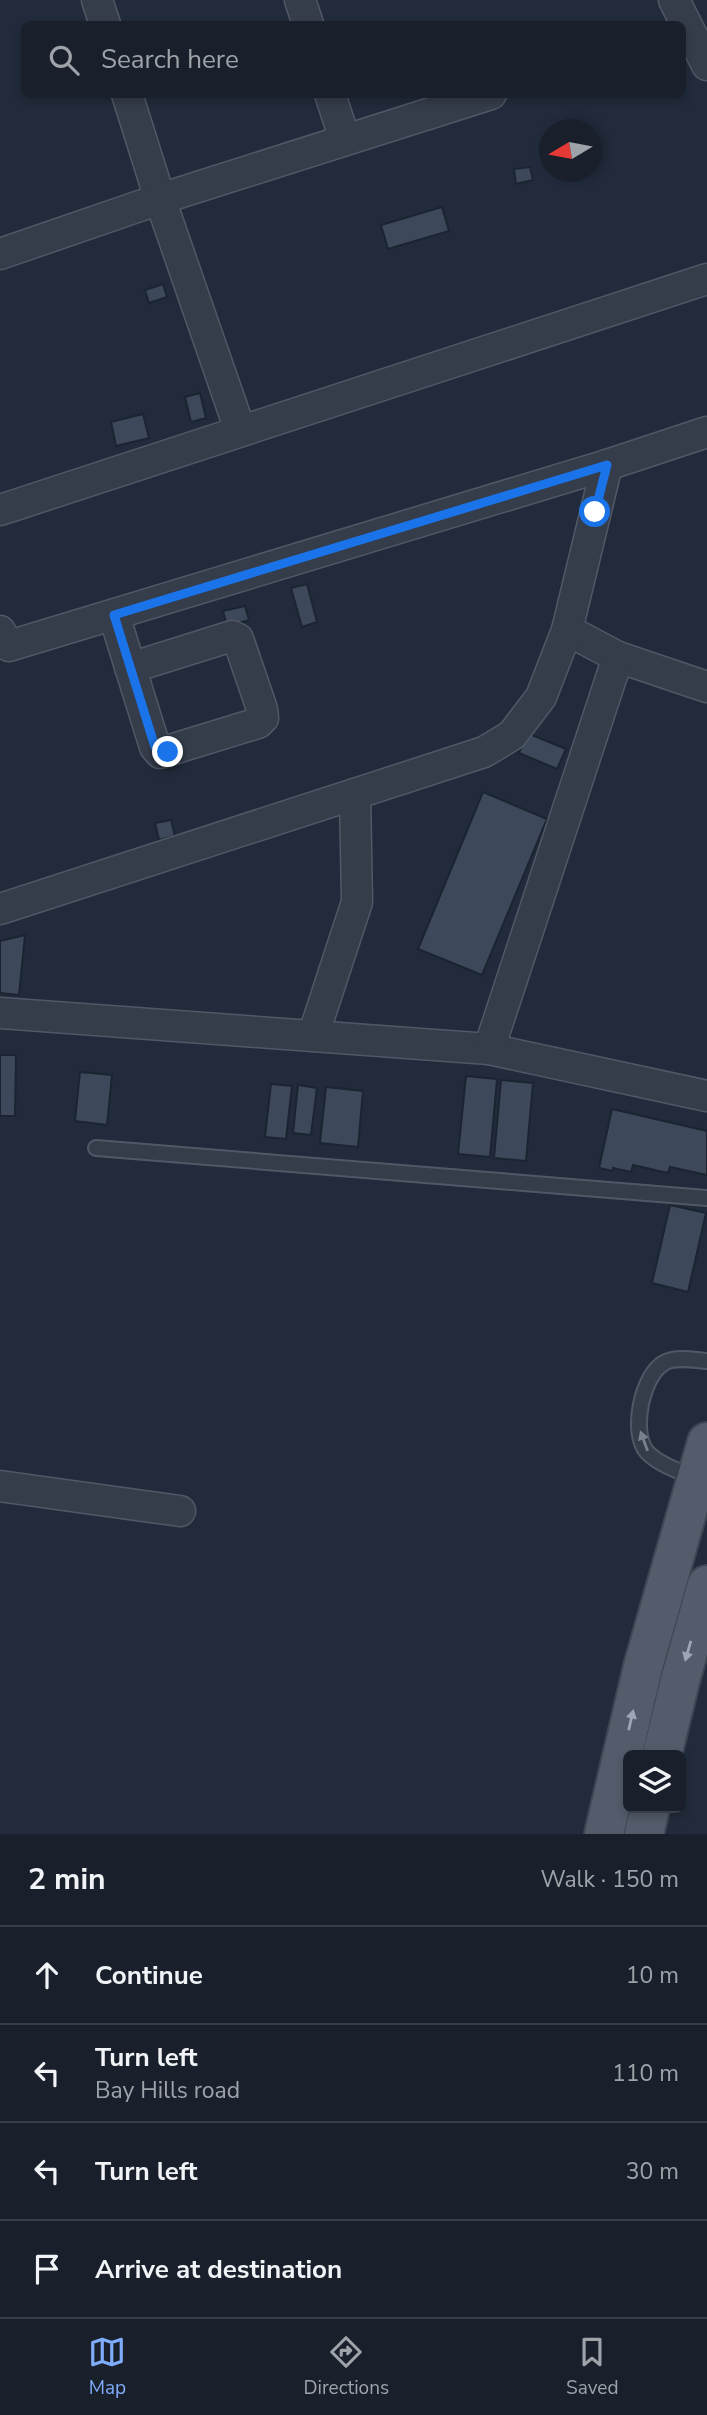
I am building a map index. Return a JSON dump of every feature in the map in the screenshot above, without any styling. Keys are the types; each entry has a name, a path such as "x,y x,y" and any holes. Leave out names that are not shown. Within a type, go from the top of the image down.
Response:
{"main road":[{"path":"604,1834 643,1667 707,1442"},
{"path":"663,1750 707,1585"},
{"path":"644,1834 649,1813"}],"street":[{"path":"97,0 104,21"},
{"path":"300,0 307,21"},
{"path":"674,0 694,31 707,65"},
{"path":"128,98 160,199 240,430"},
{"path":"331,98 345,140"},
{"path":"0,254 160,199 478,98"},
{"path":"0,510 707,279"},
{"path":"3,642 114,615 707,432"},
{"path":"0,909 484,752 512,735 541,697 567,630 607,465"},
{"path":"114,615 130,668 155,747 160,753 258,723 263,718 238,639 232,636 130,668"},
{"path":"567,630 618,657 707,687"},
{"path":"489,1049 618,657"},
{"path":"313,1036 356,902 355,794"},
{"path":"0,1013 489,1049 707,1096"},
{"path":"0,1486 180,1511"}],"lane":[{"path":"96,1148 707,1198"},
{"path":"697,1478 662,1464 647,1452 640,1440 639,1422 645,1390 652,1372 666,1362 681,1359 707,1361"}],"building":[{"path":"530,167 533,180 516,184 514,169"},
{"path":"442,207 449,231 388,249 381,225"},
{"path":"163,284 167,297 149,303 145,290"},
{"path":"200,393 206,418 191,422 185,397"},
{"path":"143,414 149,438 116,446 111,422"},
{"path":"307,584 317,622 302,627 291,588"},
{"path":"245,606 249,620 227,626 223,611"},
{"path":"527,733 566,749 557,769 519,753"},
{"path":"483,792 547,819 482,975 418,949"},
{"path":"171,820 175,836 159,840 155,823"},
{"path":"25,935 19,995 0,993 0,941"},
{"path":"0,1055 16,1055 15,1116 0,1116"},
{"path":"80,1072 112,1075 107,1125 75,1121"},
{"path":"466,1076 497,1079 490,1157 458,1154"},
{"path":"501,1080 533,1083 526,1161 494,1158"},
{"path":"271,1084 292,1086 286,1139 265,1137"},
{"path":"298,1085 317,1088 311,1135 293,1133"},
{"path":"326,1087 363,1091 358,1147 320,1143"},
{"path":"612,1109 707,1131 707,1175 670,1167 668,1173 633,1165 631,1172 599,1168"},
{"path":"670,1205 706,1213 688,1292 652,1283"}],"route":[{"path":"168,752 160,753 155,747 114,615 607,465 595,512"}]}
